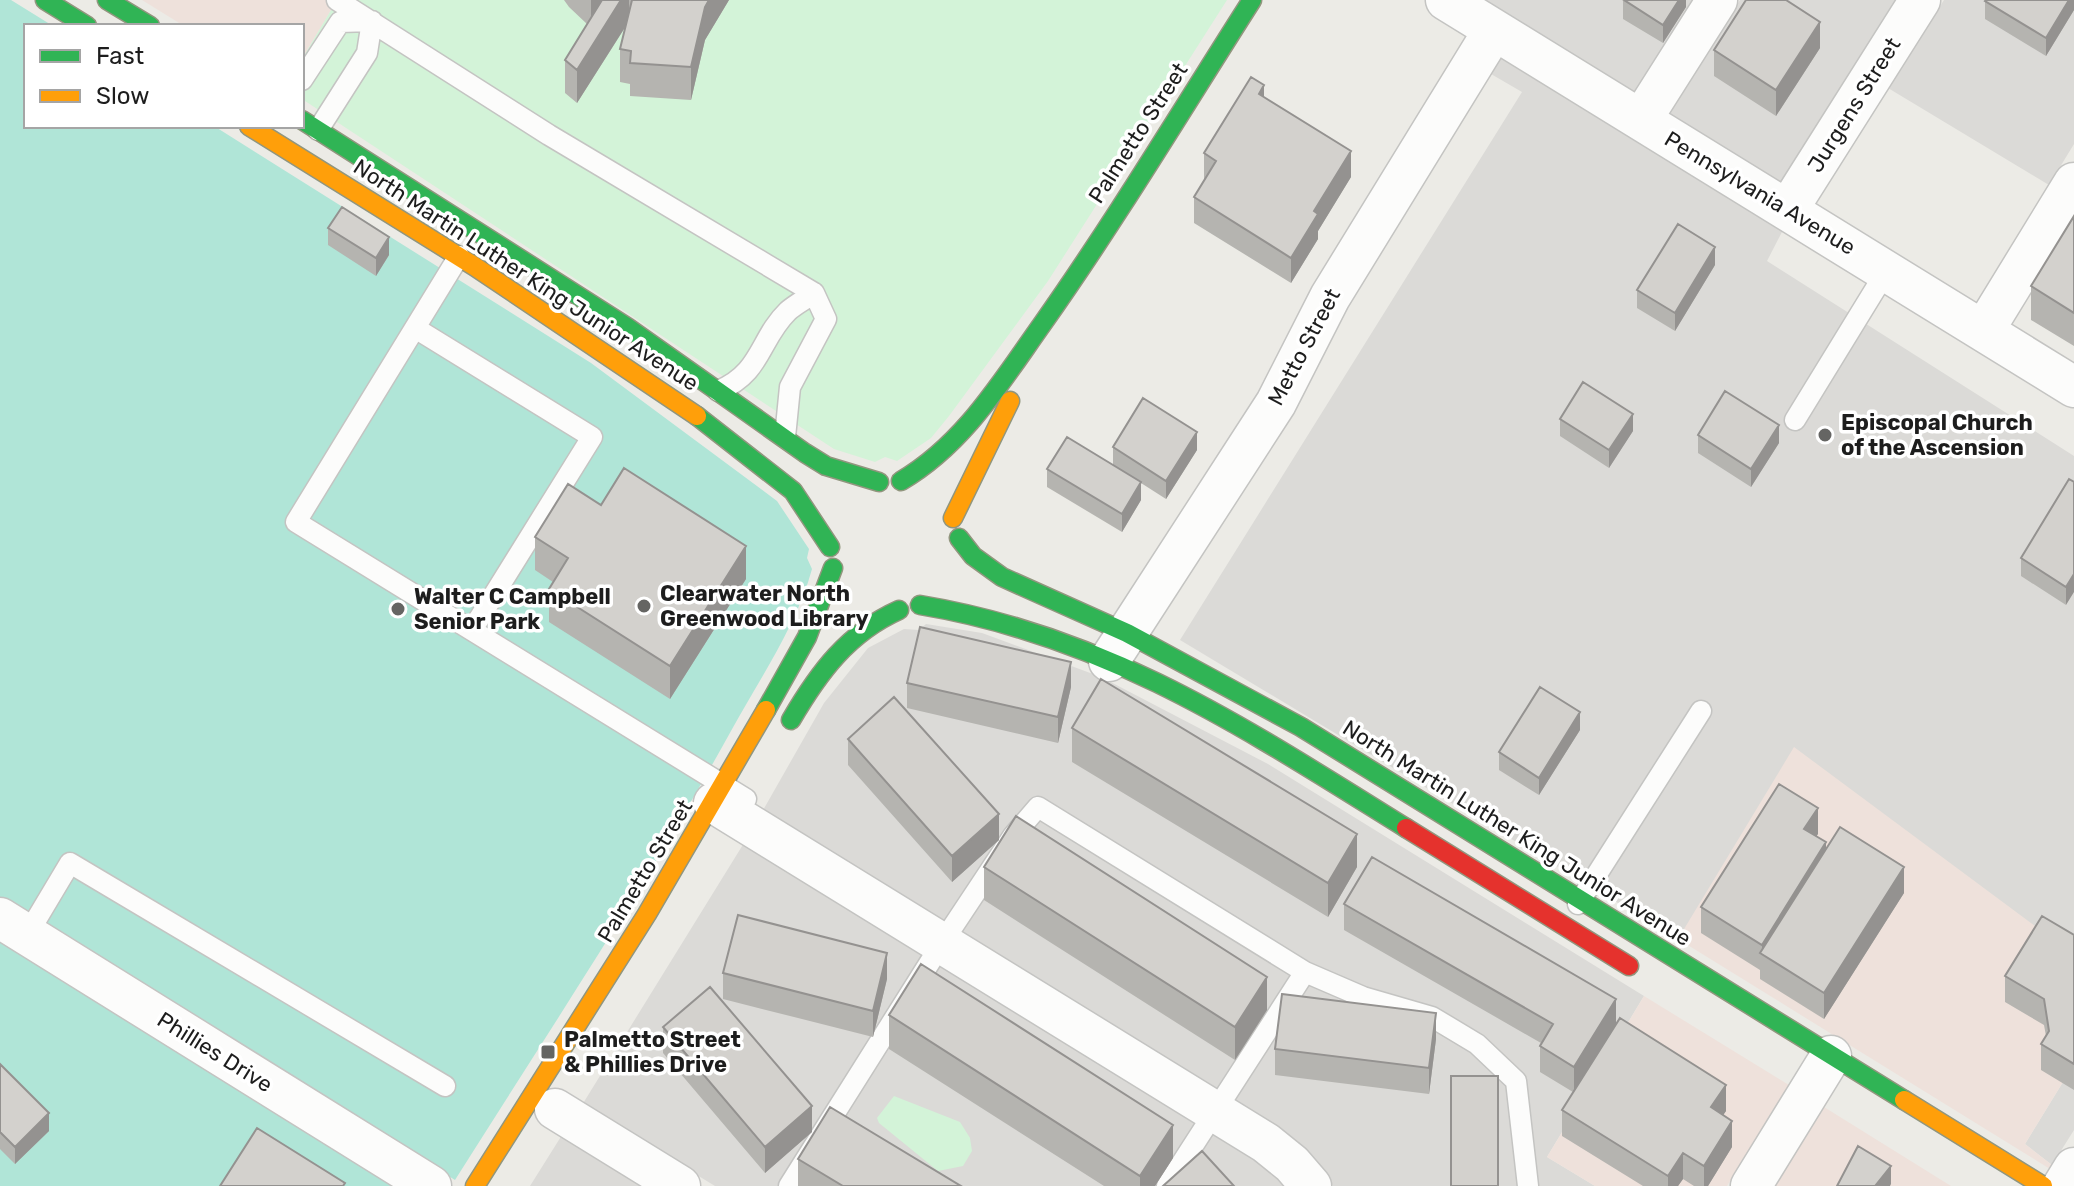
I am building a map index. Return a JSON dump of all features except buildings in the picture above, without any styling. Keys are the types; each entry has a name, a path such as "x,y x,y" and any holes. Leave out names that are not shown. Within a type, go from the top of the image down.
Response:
{"street":[{"path":"45,0 84,24"},
{"path":"107,0 147,24"},
{"name":"Palmetto Street","path":"901,481 932,465 955,441 1065,292 1252,0"},
{"name":"Pennsylvania Avenue","path":"1446,0 2074,387"},
{"path":"1641,120 1717,0"},
{"name":"Jurgens Street","path":"1788,209 1920,0"},
{"name":"Metto Street","path":"1118,647 1276,403 1330,297 1494,30"},
{"name":"North Martin Luther King Junior Avenue","path":"310,125 505,248 826,466 879,482"},
{"name":"North Martin Luther King Junior Avenue","path":"252,128 601,348 776,475 800,499 830,547"},
{"path":"1984,330 2074,183"},
{"name":"Palmetto Street","path":"953,518 1065,292"},
{"path":"851,498 879,482 901,481 923,486"},
{"path":"941,499 953,518 959,538 954,568"},
{"path":"838,516 830,547 833,568 844,586"},
{"name":"North Martin Luther King Junior Avenue","path":"959,538 973,556 1002,577 1644,975"},
{"name":"Palmetto Street","path":"475,1186 734,803 828,588 833,568"},
{"path":"784,732 807,692 854,633 899,610 920,605 944,586"},
{"path":"869,604 899,610"},
{"name":"North Martin Luther King Junior Avenue","path":"920,605 985,614 1118,647 1301,727 1581,900 1820,1075 2043,1186"},
{"path":"734,803 942,943 1275,1150 1311,1186"},
{"name":"Phillies Drive","path":"14,927 431,1186"},
{"path":"1751,1186 1820,1075"},
{"path":"555,1109 680,1186"},
{"path":"2063,1186 2074,1168"}],"lane":[{"path":"337,0 549,135 814,293 826,319 790,387 785,439"},
{"path":"304,77 340,22 372,21"},
{"path":"310,125 367,53 372,21"},
{"path":"459,256 296,522 472,630 734,803"},
{"path":"1795,420 1887,270"},
{"path":"718,391 734,384 754,366 786,313 814,293"},
{"path":"415,328 592,437 472,630"},
{"path":"1564,926 1701,711"},
{"path":"789,1186 942,943 1013,836 1038,807 1305,972 1363,997 1432,1017 1477,1044 1516,1081 1528,1186"},
{"path":"14,927 70,863 445,1086"},
{"path":"1167,1186 1305,972"}],"shaded area":[{"path":"142,0 337,0 304,56 304,24 181,24"},
{"path":"1480,0 1693,0 1634,94"},
{"path":"1740,0 1896,0 1780,184 1668,115"},
{"path":"1944,0 2074,0 2074,144 2049,185 1888,88"},
{"path":"1502,56 1784,228 1767,261 2074,456 2074,955 1678,939 1180,640 1522,92 1491,74"},
{"path":"926,624 982,633 1101,677 1268,764 1644,996 1547,1157 1595,1186 1333,1186 1307,1153 762,812 824,703 868,648 904,629 919,630"},
{"path":"1794,747 2074,955 2074,1064 2025,1144 2052,1165 2050,1169 1678,939"},
{"path":"744,843 1255,1157 1287,1186 715,1186 582,1105"},
{"path":"1644,996 1789,1085 1727,1186 1595,1186 1547,1157"},
{"path":"2074,1064 2074,1130 2052,1165 2025,1144"},
{"path":"1824,1107 1951,1186 1775,1186"},
{"path":"562,1135 646,1186 530,1186"}],"green space":[{"name":"Walter C Campbell Senior Park","path":"0,0 11,0 50,24 24,24 24,128 217,128 591,363 777,501 809,549 807,558 812,569 797,611 776,652 699,788 455,1180 0,897"},
{"path":"337,0 1227,0 1048,281 931,438 897,461 885,457 875,462 834,449 304,100 304,56"},
{"path":"0,939 397,1186 0,1186"},
{"path":"894,1096 960,1122 970,1138 972,1151 963,1166 938,1171 879,1123 877,1118"}],"traffic: fast":[{"path":"45,0 84,24"},
{"path":"107,0 147,24"},
{"path":"901,481 944,449 996,389 1097,243 1252,0"},
{"path":"304,121 627,327 805,453 826,466 879,482"},
{"path":"697,416 793,491 830,547"},
{"path":"959,538 973,556 1002,577 1127,633 1301,727 1904,1100"},
{"path":"766,710 807,637 833,568"},
{"path":"920,605 988,619 1115,663 1232,723 1406,828"},
{"path":"791,720 836,656 865,630 899,610"}],"traffic: slow":[{"path":"252,128 474,266 697,416"},
{"path":"953,518 1010,401"},
{"path":"475,1186 647,914 766,710"},
{"path":"1904,1100 2043,1186"}],"traffic: jam":[{"path":"1406,828 1629,966"}],"place":[{"name":"Episcopal Church of the Ascension","path":"1825,435"},
{"name":"Clearwater North Greenwood Library","path":"644,606"},
{"name":"Walter C Campbell Senior Park","path":"398,609"},
{"name":"Palmetto Street & Phillies Drive","path":"548,1052"}]}
